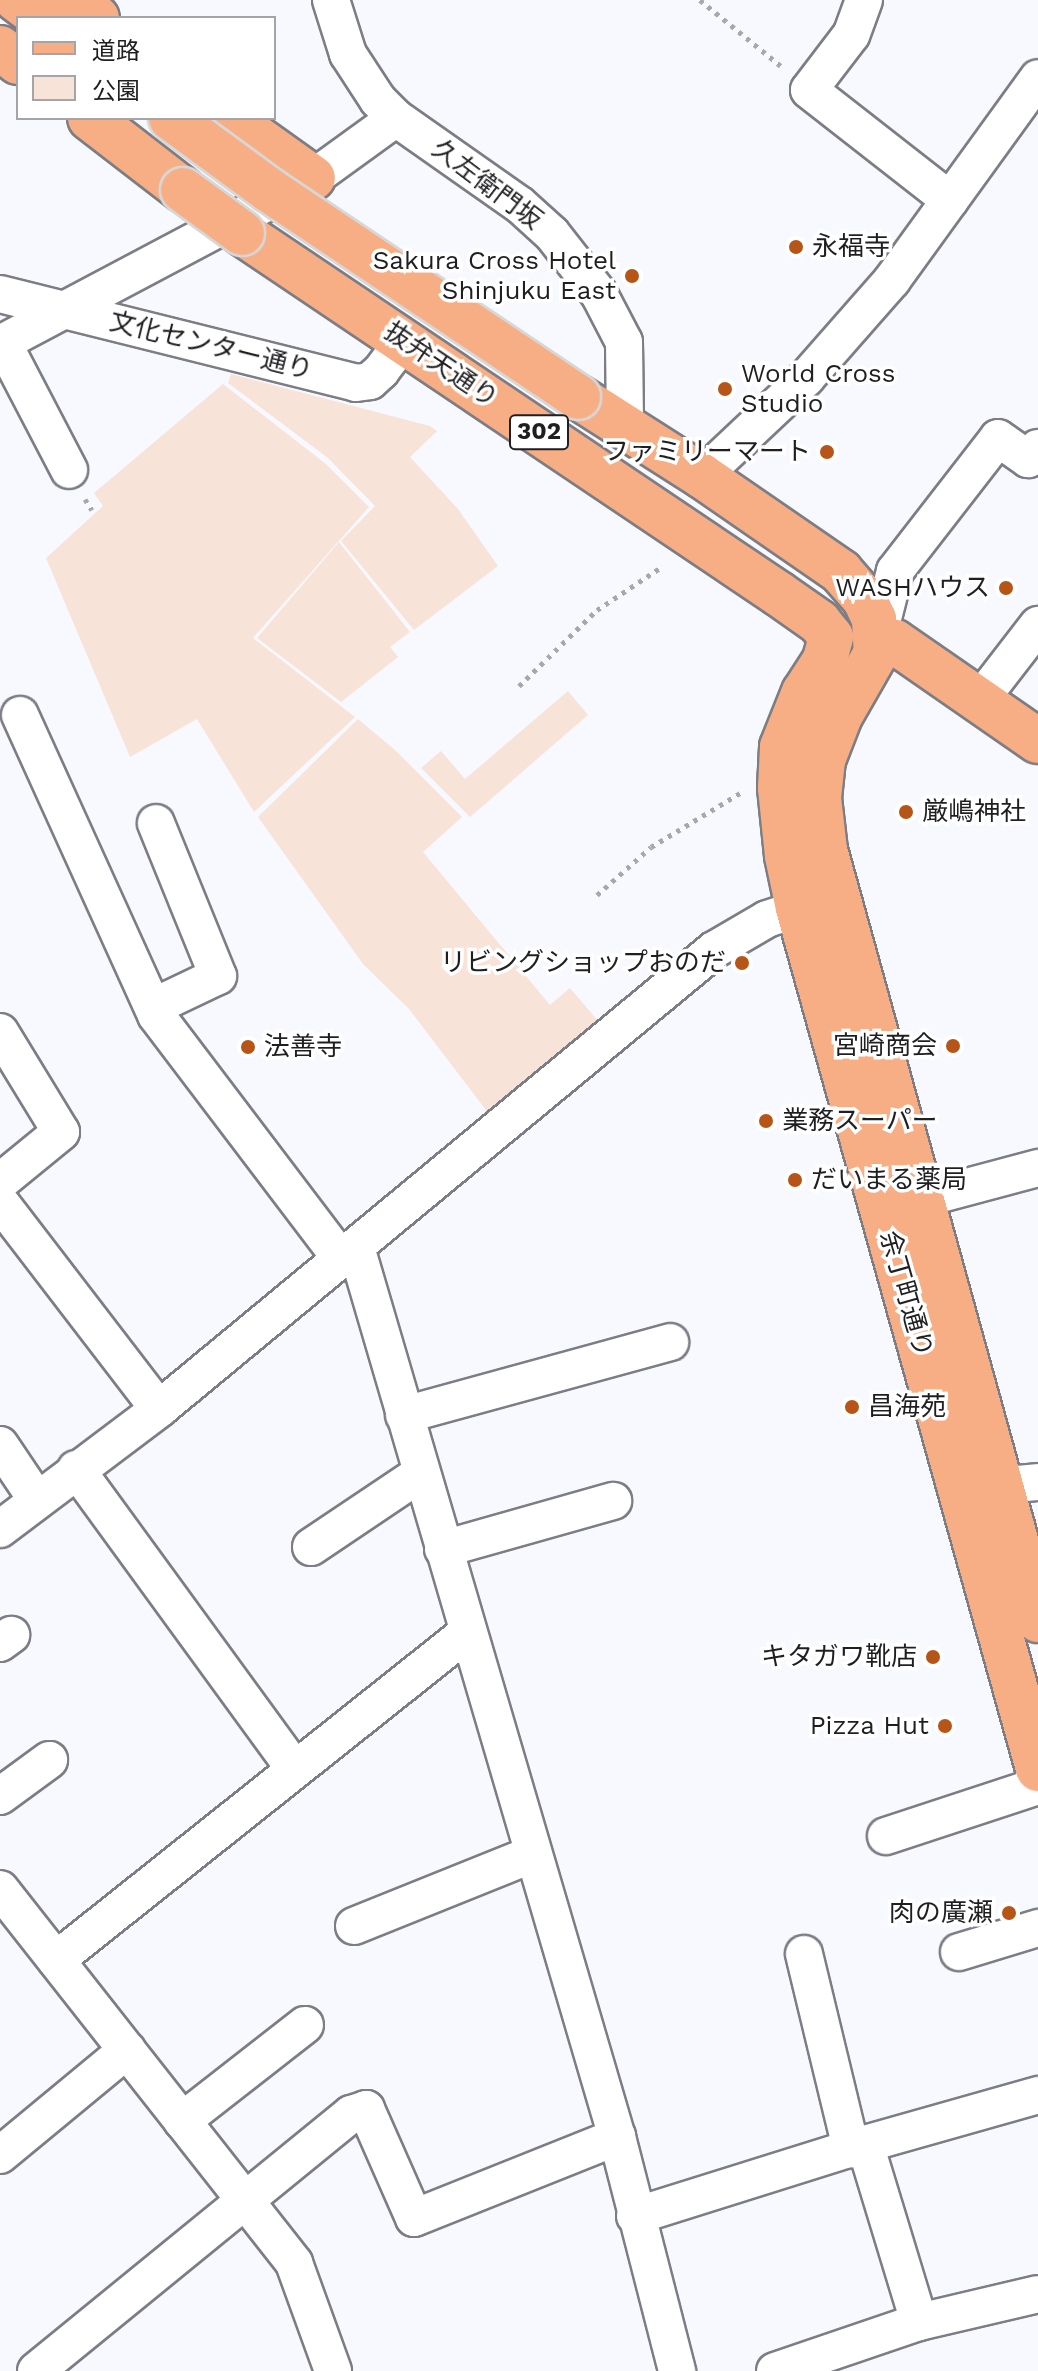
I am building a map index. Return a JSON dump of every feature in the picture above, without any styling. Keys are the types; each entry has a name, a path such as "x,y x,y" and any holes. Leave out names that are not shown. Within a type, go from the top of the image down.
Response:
{"main road":[{"path":"17,0 38,16"},
{"path":"74,0 94,16"},
{"path":"0,48 16,60"},
{"name":"抜弁天通り","path":"93,120 242,233 779,594 819,622 831,637"},
{"name":"抜弁天通り","path":"174,120 269,190 578,397 702,476 841,572 865,600 878,638"},
{"path":"232,120 313,178"},
{"name":"余丁町通り","path":"831,637 825,660 790,719 782,747 781,809 922,1199 1038,1620"},
{"path":"878,638 895,642 1038,741"},
{"name":"余丁町通り","path":"878,638 868,670 828,742 819,779 817,902 1000,1486 1038,1769"}],"street":[{"name":"久左衛門坂","path":"331,0 348,54 378,100 396,118 520,205 552,234 599,294 624,342 625,427"},
{"path":"864,0 851,35 809,90 950,200"},
{"path":"702,476 806,378 892,280 1038,78"},
{"path":"69,470 2,343 313,178 396,118"},
{"name":"文化センター通り","path":"0,294 356,383 370,381 404,340"},
{"path":"831,637 878,638 895,571 998,438 1028,459 1038,448"},
{"path":"980,700 1038,625"},
{"path":"20,715 153,1007 349,1254 404,1415 617,2137 677,2371"},
{"path":"153,1007 218,976 156,823"},
{"path":"0,1529 159,1409 714,950 767,919 817,902"},
{"path":"0,1182 61,1132 2,1039"},
{"path":"922,1199 1038,1168"},
{"path":"0,1202 159,1409"},
{"path":"404,1415 670,1342"},
{"path":"0,1445 37,1500"},
{"path":"76,1469 295,1769"},
{"path":"311,1547 421,1473"},
{"path":"443,1549 613,1501"},
{"path":"56,1960 467,1633"},
{"path":"0,1796 49,1760"},
{"path":"886,1836 1038,1786"},
{"path":"354,1926 533,1854"},
{"path":"0,1889 294,2263 333,2371"},
{"path":"959,1952 1038,1928"},
{"path":"804,1954 858,2146 919,2322"},
{"path":"182,2121 305,2025"},
{"path":"0,2155 127,2050"},
{"path":"635,2216 858,2146 1038,2095"},
{"path":"36,2371 244,2198 351,2114 366,2109 414,2218 617,2137"},
{"path":"775,2371 919,2322 1038,2294"}],"path":[{"path":"700,0 809,90"},
{"path":"519,686 597,610 663,566"},
{"path":"597,895 651,847 741,792"}],"green space":[{"path":"231,374 430,426 437,431 410,457 458,509 498,566 414,630 341,541 375,506 328,458 228,383"},
{"path":"223,384 326,464 369,507 253,638 355,717 254,812 197,719 130,757 46,558 103,506 94,493"},
{"path":"339,542 410,632 390,647 398,657 341,702 257,638"},
{"path":"568,691 588,715 470,817 421,768 441,751 465,779"},
{"path":"358,719 395,750 462,817 423,852 550,1005 570,988 599,1022 489,1114 409,1009 363,964 258,817"}],"place":[{"name":"永福寺","path":"796,247"},
{"name":"Sakura Cross Hotel Shinjuku East","path":"632,276"},
{"name":"World Cross Studio","path":"725,389"},
{"name":"ファミリーマート","path":"827,452"},
{"name":"WASHハウス","path":"1006,588"},
{"name":"厳嶋神社","path":"906,812"},
{"name":"リビングショップおのだ","path":"742,963"},
{"name":"宮崎商会","path":"953,1046"},
{"name":"法善寺","path":"248,1047"},
{"name":"業務スーパー","path":"766,1121"},
{"name":"だいまる薬局","path":"795,1180"},
{"name":"昌海苑","path":"852,1407"},
{"name":"キタガワ靴店","path":"933,1657"},
{"name":"Pizza Hut","path":"945,1726"},
{"name":"肉の廣瀬","path":"1009,1913"}]}
